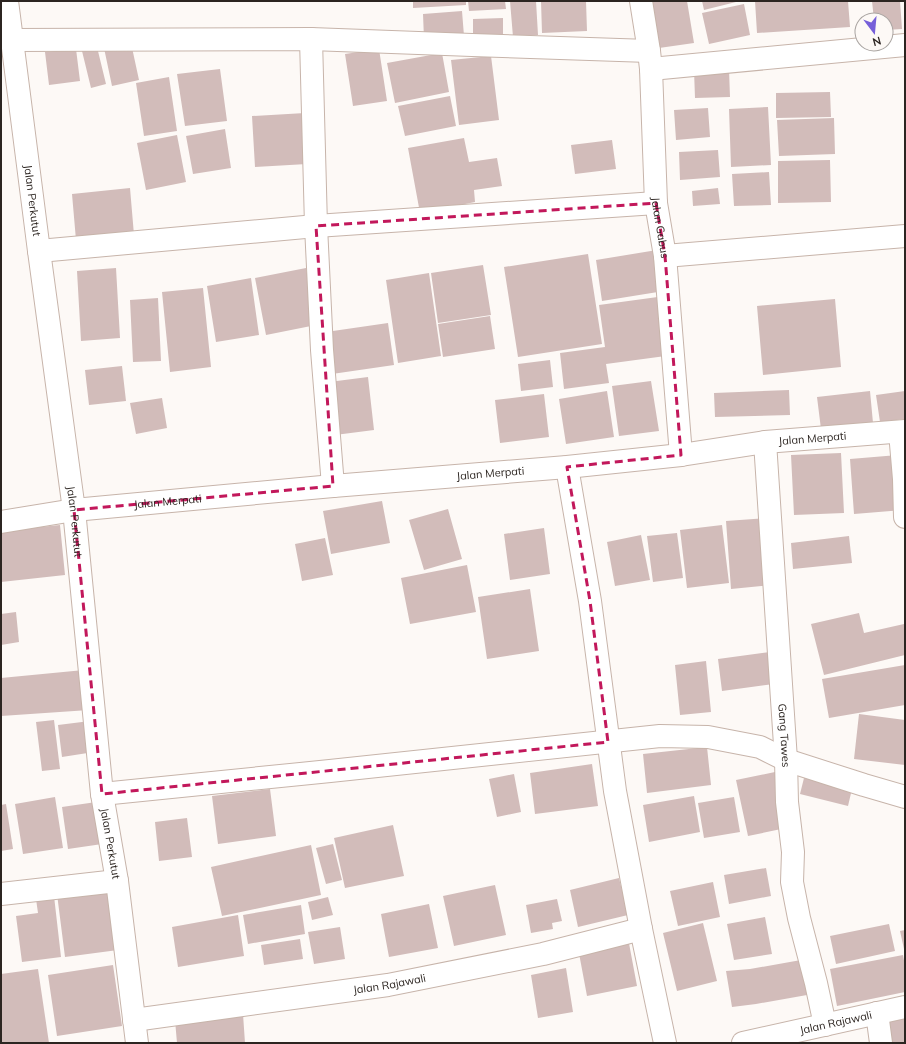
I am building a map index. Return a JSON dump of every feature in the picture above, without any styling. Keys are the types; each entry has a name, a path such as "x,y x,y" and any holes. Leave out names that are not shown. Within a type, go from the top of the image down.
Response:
{"street":[{"name":"Jalan Perkutut","path":"8,1 39,251 74,510 102,794 117,881 137,1043"},
{"name":"Jalan Gabus","path":"641,1 650,60 656,203 665,256 681,455"},
{"path":"311,39 316,226 322,350 333,486"},
{"path":"13,40 311,39 472,46 650,60 905,45"},
{"path":"39,251 316,226 656,203"},
{"path":"665,256 905,236"},
{"path":"902,431 905,517"},
{"name":"Jalan Merpati","path":"1,522 74,510 333,486 567,467 681,455 765,442 902,431"},
{"name":"Gang Tawes","path":"765,442 786,760 787,802 793,852 792,882 799,918 825,1025"},
{"path":"567,467 590,601 614,791 640,929 665,1043"},
{"path":"102,794 660,736 708,736 760,747 786,760 905,797"},
{"path":"1,894 117,881"},
{"name":"Jalan Rajawali","path":"134,1020 388,985 543,954 640,929"},
{"name":"Jalan Rajawali","path":"743,1043 905,1007"},
{"path":"877,1013 881,1043"}],"highlighted area":[{"path":"656,203 665,256 681,455 567,467 590,601 608,742 102,794 74,510 333,486 316,226"}],"building":[{"path":"413,1 466,1 466,5 413,8"},
{"path":"468,1 505,1 506,9 469,11"},
{"path":"510,1 536,1 538,35 513,37"},
{"path":"541,1 586,1 587,31 542,33"},
{"path":"651,1 687,1 694,43 659,48"},
{"path":"702,1 736,1 736,2 704,10"},
{"path":"755,1 848,1 850,27 757,33"},
{"path":"872,1 900,1 902,29 894,30 894,12 873,12"},
{"path":"744,4 750,35 709,44 702,13"},
{"path":"462,11 464,36 424,39 423,14"},
{"path":"503,18 503,36 473,37 473,19"},
{"path":"131,43 139,80 112,86 104,48"},
{"path":"97,47 106,84 91,88 82,51"},
{"path":"76,49 80,81 49,85 45,52"},
{"path":"379,49 387,101 353,106 345,54"},
{"path":"442,53 449,92 395,103 387,63"},
{"path":"491,56 499,120 459,125 451,60"},
{"path":"220,69 227,121 185,126 177,74"},
{"path":"729,69 730,97 695,98 694,70"},
{"path":"169,77 177,131 144,136 136,83"},
{"path":"830,92 831,117 776,118 776,93"},
{"path":"450,96 456,126 405,136 398,106"},
{"path":"768,107 771,165 731,167 729,109"},
{"path":"708,108 710,137 676,140 674,110"},
{"path":"305,113 307,164 255,167 252,116"},
{"path":"834,118 835,154 779,156 777,120"},
{"path":"225,129 231,168 193,174 186,136"},
{"path":"177,135 186,182 146,190 137,143"},
{"path":"464,138 469,162 497,158 502,186 474,190 475,202 420,213 408,148"},
{"path":"612,140 616,169 575,174 571,145"},
{"path":"718,150 720,177 680,180 679,152"},
{"path":"830,160 831,202 778,203 778,161"},
{"path":"769,172 771,205 734,206 732,174"},
{"path":"130,188 134,235 76,240 72,194"},
{"path":"718,188 720,204 693,206 692,191"},
{"path":"657,250 664,291 602,301 596,260"},
{"path":"588,254 602,344 518,357 504,267"},
{"path":"483,265 491,315 438,323 431,273"},
{"path":"116,268 120,338 81,341 77,271"},
{"path":"306,268 316,325 266,335 255,278"},
{"path":"429,273 441,356 398,363 386,280"},
{"path":"251,278 259,335 216,342 207,286"},
{"path":"203,288 211,367 170,372 162,292"},
{"path":"665,296 673,355 606,364 609,383 564,389 560,353 605,347 599,305"},
{"path":"158,298 161,361 133,362 130,300"},
{"path":"835,299 841,367 763,375 757,306"},
{"path":"490,316 495,349 443,357 438,324"},
{"path":"388,323 394,365 332,374 326,332"},
{"path":"550,360 553,387 521,391 518,364"},
{"path":"122,366 126,401 89,405 85,370"},
{"path":"368,377 374,430 335,435 329,382"},
{"path":"651,381 659,431 619,436 612,386"},
{"path":"789,390 790,415 715,417 714,393"},
{"path":"607,391 614,437 566,444 559,399"},
{"path":"870,391 873,423 821,429 817,397"},
{"path":"905,391 905,419 880,422 876,395"},
{"path":"544,394 549,437 500,443 495,400"},
{"path":"162,398 167,428 136,434 130,403"},
{"path":"841,453 844,513 794,515 791,455"},
{"path":"898,455 903,510 854,514 850,459"},
{"path":"382,501 390,543 331,554 323,511"},
{"path":"448,509 462,559 424,570 409,520"},
{"path":"767,518 772,585 731,589 726,521"},
{"path":"60,525 65,575 1,582 1,531"},
{"path":"722,525 729,583 687,588 680,530"},
{"path":"544,528 550,574 510,580 504,534"},
{"path":"677,533 683,578 653,582 647,536"},
{"path":"641,535 650,580 615,586 607,542"},
{"path":"849,536 852,563 793,569 791,543"},
{"path":"325,538 333,575 302,581 295,544"},
{"path":"467,565 476,612 410,624 401,578"},
{"path":"530,589 539,651 487,659 478,597"},
{"path":"16,612 19,642 1,645 1,614"},
{"path":"859,613 864,633 904,624 905,655 824,675 811,624"},
{"path":"770,652 774,684 722,691 718,659"},
{"path":"706,661 711,712 680,715 675,665"},
{"path":"905,665 905,705 829,718 822,679"},
{"path":"84,670 89,710 1,716 1,678"},
{"path":"859,714 905,720 905,765 854,759"},
{"path":"54,720 60,769 42,771 36,722"},
{"path":"90,721 94,752 62,757 58,725"},
{"path":"707,747 711,785 647,793 643,754"},
{"path":"592,764 598,806 535,814 530,773"},
{"path":"775,772 786,828 748,836 736,780"},
{"path":"514,774 521,812 497,817 489,779"},
{"path":"804,778 852,789 848,806 800,794"},
{"path":"270,789 276,836 218,844 212,796"},
{"path":"694,796 700,832 649,842 643,805"},
{"path":"55,797 63,848 23,854 15,804"},
{"path":"734,797 740,832 704,838 698,803"},
{"path":"103,801 109,843 68,849 62,807"},
{"path":"6,804 13,849 1,851 1,805"},
{"path":"187,818 192,857 159,861 155,822"},
{"path":"393,825 404,876 345,888 334,838"},
{"path":"333,844 342,880 326,884 316,848"},
{"path":"311,845 321,895 222,916 211,867"},
{"path":"766,868 771,896 729,904 724,875"},
{"path":"619,878 628,915 578,927 570,890"},
{"path":"713,882 720,917 678,926 670,891"},
{"path":"495,885 506,935 454,946 443,896"},
{"path":"110,887 118,950 65,957 57,894"},
{"path":"54,896 61,957 22,962 16,916 38,913 36,899"},
{"path":"328,897 333,915 312,920 308,902"},
{"path":"557,899 562,921 552,923 553,929 531,933 526,905"},
{"path":"429,904 438,948 389,957 381,914"},
{"path":"301,905 305,934 248,944 243,915"},
{"path":"238,915 244,956 178,967 172,927"},
{"path":"765,917 772,954 734,960 727,924"},
{"path":"703,923 717,981 677,991 663,933"},
{"path":"889,924 895,951 836,964 830,936"},
{"path":"340,927 345,959 314,964 308,932"},
{"path":"905,930 905,949 904,949 900,931"},
{"path":"628,938 637,986 587,996 578,948"},
{"path":"300,939 303,959 264,965 261,945"},
{"path":"903,955 905,966 905,992 837,1006 830,969"},
{"path":"801,960 807,995 732,1007 726,971 750,969"},
{"path":"113,965 122,1026 57,1036 48,975"},
{"path":"566,968 573,1012 538,1018 531,975"},
{"path":"38,969 49,1043 2,1043 1,974"},
{"path":"243,1014 245,1043 177,1043 175,1020"},
{"path":"905,1014 905,1043 890,1043 885,1018"}]}
